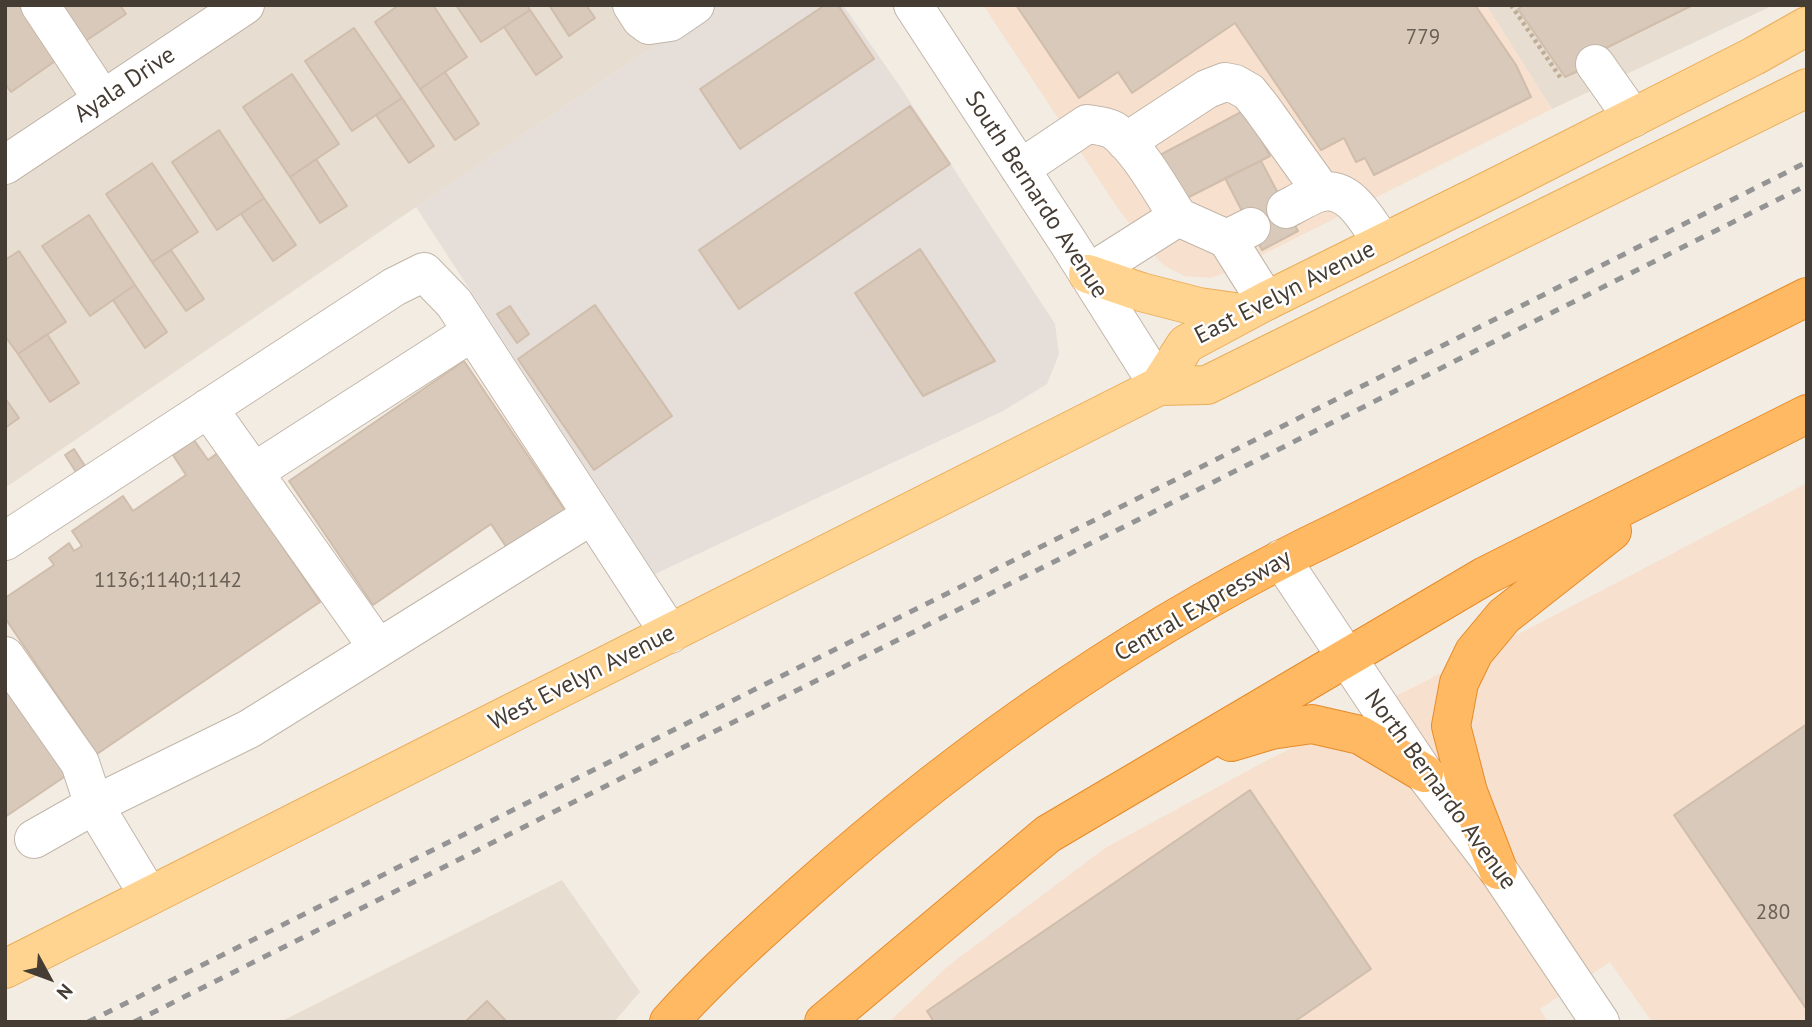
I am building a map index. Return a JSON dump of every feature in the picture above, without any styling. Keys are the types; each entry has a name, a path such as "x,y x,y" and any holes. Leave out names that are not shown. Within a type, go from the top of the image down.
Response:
{"highway":[{"name":"Central Expressway","path":"669,1022 778,915 850,851 930,786 1117,654 1281,559 1807,297"},
{"path":"824,1022 1048,834 1485,576 1807,414"},
{"path":"1499,870 1468,792 1451,726 1459,683 1474,652 1504,616 1674,482"},
{"path":"1123,789 1228,743 1271,730 1312,724 1360,735 1424,773"}],"main road":[{"name":"East Evelyn Avenue","path":"1159,386 1186,344 1254,307 1633,118 1807,26"},
{"name":"East Evelyn Avenue","path":"1159,386 1207,385 1807,88"},
{"path":"1088,274 1141,292 1199,307 1254,307"},
{"name":"West Evelyn Avenue","path":"5,969 1159,386"}],"street":[{"path":"40,5 103,100"},
{"name":"Ayala Drive","path":"5,165 245,5"},
{"path":"632,5 640,19 649,25 670,22 695,5"},
{"name":"South Bernardo Avenue","path":"913,5 1159,386"},
{"path":"1581,76 1633,118"},
{"path":"1126,142 1207,89 1225,82 1235,84 1249,92 1322,192"},
{"path":"1020,169 1087,124 1111,128 1148,170 1178,217 1239,233 1254,307"},
{"path":"1286,209 1322,192 1338,193 1351,199 1383,243"},
{"path":"1088,274 1178,217"},
{"path":"5,541 394,287 424,272 454,303 670,634"},
{"path":"254,472 472,332"},
{"path":"208,408 379,648"},
{"path":"34,839 94,805 248,729 592,514"},
{"name":"North Bernardo Avenue","path":"1281,559 1424,773 1499,870 1600,1022"},
{"path":"5,656 80,763 94,805 149,896"}],"path":[{"path":"1511,5 1581,76"}],"shaded area":[{"path":"5,5 715,5 5,488"},
{"path":"715,5 843,5 899,85 1055,324 1059,354 1047,384 1003,411 655,574 416,207"},
{"path":"983,5 1486,5 1552,109 1228,272 1211,278 1184,276 1159,261 1119,210"},
{"path":"1486,5 1774,5 1552,109"},
{"path":"1807,483 1807,1022 1652,1022 1610,962 1540,1009 1548,1022 889,1022 948,966 1105,848 1262,763 1511,638"},
{"path":"562,880 640,992 614,1022 280,1022"}],"building":[{"path":"5,5 21,5 58,59 11,92 5,84"},
{"path":"55,5 120,5 126,14 81,44"},
{"path":"399,5 433,5 467,57 420,89 375,22"},
{"path":"456,5 527,5 530,10 481,42"},
{"path":"549,5 586,5 595,18 569,36"},
{"path":"825,5 838,5 874,59 740,149 700,89"},
{"path":"1016,5 1475,5 1516,65 1531,97 1374,175 1365,158 1356,162 1344,138 1321,150 1235,23 1132,93 1118,72 1079,98"},
{"path":"1524,5 1693,5 1600,51 1604,59 1565,77 1518,9"},
{"path":"530,10 562,57 536,75 504,27"},
{"path":"354,28 402,98 352,131 305,61"},
{"path":"445,72 479,124 455,140 420,89"},
{"path":"292,74 339,144 290,177 243,107"},
{"path":"402,98 434,146 409,163 376,115"},
{"path":"910,106 950,164 739,309 699,250"},
{"path":"1245,110 1270,156 1183,200 1160,155"},
{"path":"219,130 264,198 217,230 172,162"},
{"path":"316,159 347,206 320,223 290,177"},
{"path":"1261,161 1298,231 1262,250 1225,178"},
{"path":"152,163 198,232 152,262 106,194"},
{"path":"264,198 296,245 273,261 241,214"},
{"path":"89,215 135,285 90,316 42,246"},
{"path":"920,249 995,361 923,396 855,293"},
{"path":"171,250 204,299 186,311 152,262"},
{"path":"19,251 66,322 18,354 5,336 5,260"},
{"path":"135,285 167,332 145,348 113,300"},
{"path":"595,305 672,416 594,470 518,359"},
{"path":"510,306 529,334 517,343 497,314"},
{"path":"47,334 79,383 50,402 18,354"},
{"path":"464,361 568,515 511,554 491,524 373,605 289,481"},
{"path":"5,398 19,418 5,428"},
{"path":"194,440 208,460 219,452 320,602 97,754 5,618 5,598 54,565 49,558 69,543 74,551 82,546 72,531 123,496 133,511 186,475 173,455"},
{"path":"74,449 85,466 76,472 65,455"},
{"path":"5,672 73,771 5,817"},
{"path":"1807,724 1807,1010 1674,815"},
{"path":"1250,790 1371,969 1294,1022 934,1022 927,1011"},
{"path":"487,1001 507,1022 465,1022"}],"railway":[{"path":"88,1022 1807,162"},
{"path":"134,1022 1807,185"}]}
